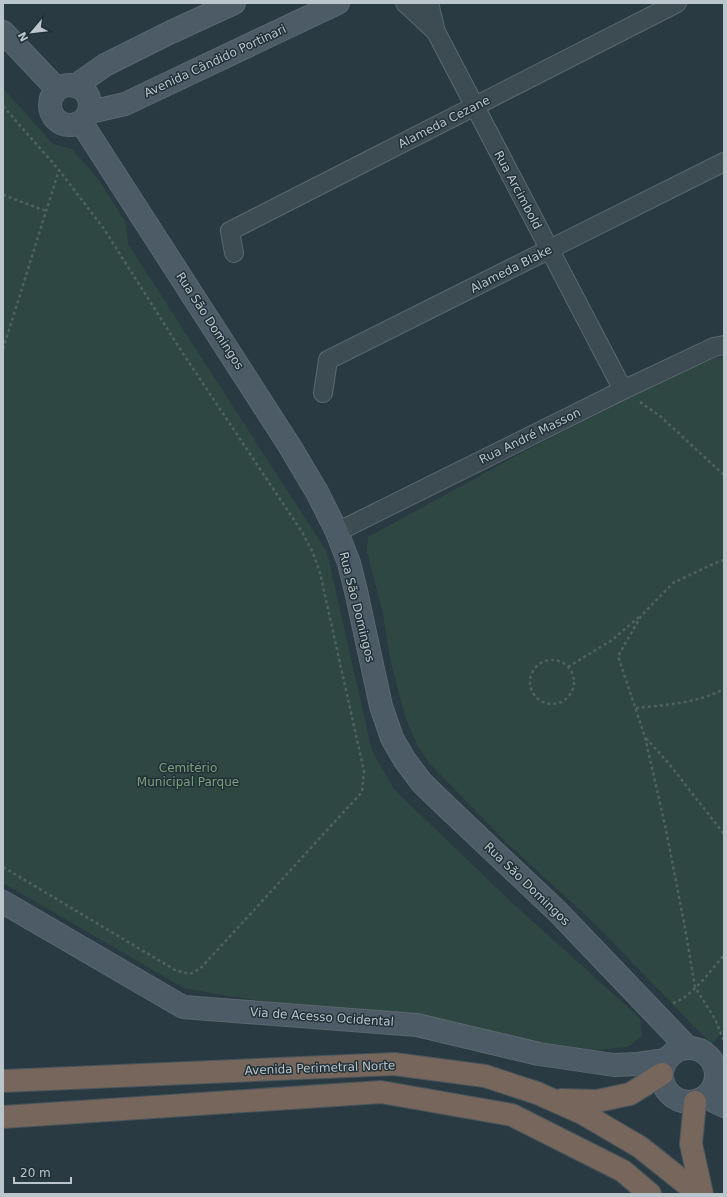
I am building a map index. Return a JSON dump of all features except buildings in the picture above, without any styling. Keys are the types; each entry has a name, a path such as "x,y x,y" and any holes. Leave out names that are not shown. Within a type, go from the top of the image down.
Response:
{"highway":[{"path":"537,1093 563,1100 597,1101 630,1094 671,1060"},
{"name":"Avenida Perimetral Norte","path":"3,1081 394,1064 485,1076 537,1093 582,1114 640,1147 699,1194"},
{"path":"3,1117 382,1092 512,1115 623,1171 650,1194"},
{"path":"702,1194 691,1144 708,1102"}],"main road":[{"path":"85,117 76,125 64,125 58,122 53,118 50,112 50,100 53,94 105,65 234,3"},
{"name":"Avenida Cândido Portinari","path":"85,117 125,104 338,3"},
{"name":"Rua São Domingos","path":"3,32 66,87 81,88 86,93 89,98 90,105 85,117 317,492 337,532 349,563 381,706 392,738 404,760 422,783 558,912 651,1010 671,1060"},
{"name":"Via de Acesso Ocidental","path":"3,902 183,1007 417,1025 539,1054 614,1065 671,1060"},
{"path":"694,1048 707,1054 719,1070 708,1102 685,1102 676,1099 668,1093 663,1084 671,1060 694,1048"}],"street":[{"name":"Rua Arcimbold","path":"405,3 436,32"},
{"name":"Rua Arcimbold","path":"429,3 436,32 623,390"},
{"name":"Alameda Cezane","path":"234,253 230,231 677,3"},
{"name":"Alameda Blake","path":"323,393 328,360 724,162"},
{"name":"Rua André Masson","path":"337,532 623,390 714,347 724,345"}],"path":[{"path":"3,106 59,170 104,229 182,352 302,532 313,553 320,573 364,771 362,792 200,969 190,974 176,970 3,867"},
{"path":"3,348 59,170"},
{"path":"3,195 46,211"},
{"path":"623,390 660,416 724,475"},
{"path":"568,667 612,640 641,616 673,583 724,560"},
{"path":"641,616 618,656 645,737 666,830 695,987 715,1019 724,1041"},
{"path":"548,660 555,660 568,667 574,680 570,695 558,704 551,705 543,703 537,699 530,687 531,673 535,667 548,660"},
{"path":"636,708 676,704 716,693 724,689"},
{"path":"645,737 670,765 724,834"},
{"path":"651,1010 680,1001 724,955"}],"green space":[{"name":"Cemitério Municipal Parque","path":"3,88 53,144 72,149 99,180 126,223 128,244 327,552 372,751 394,789 508,899 640,1018 642,1036 628,1047 597,1050 557,1047 184,988 3,883"},
{"path":"724,357 724,1031 711,1044 592,921 509,845 430,764 417,745 405,717 390,659 383,614 367,552 368,537 525,451 647,387 716,358"}]}
